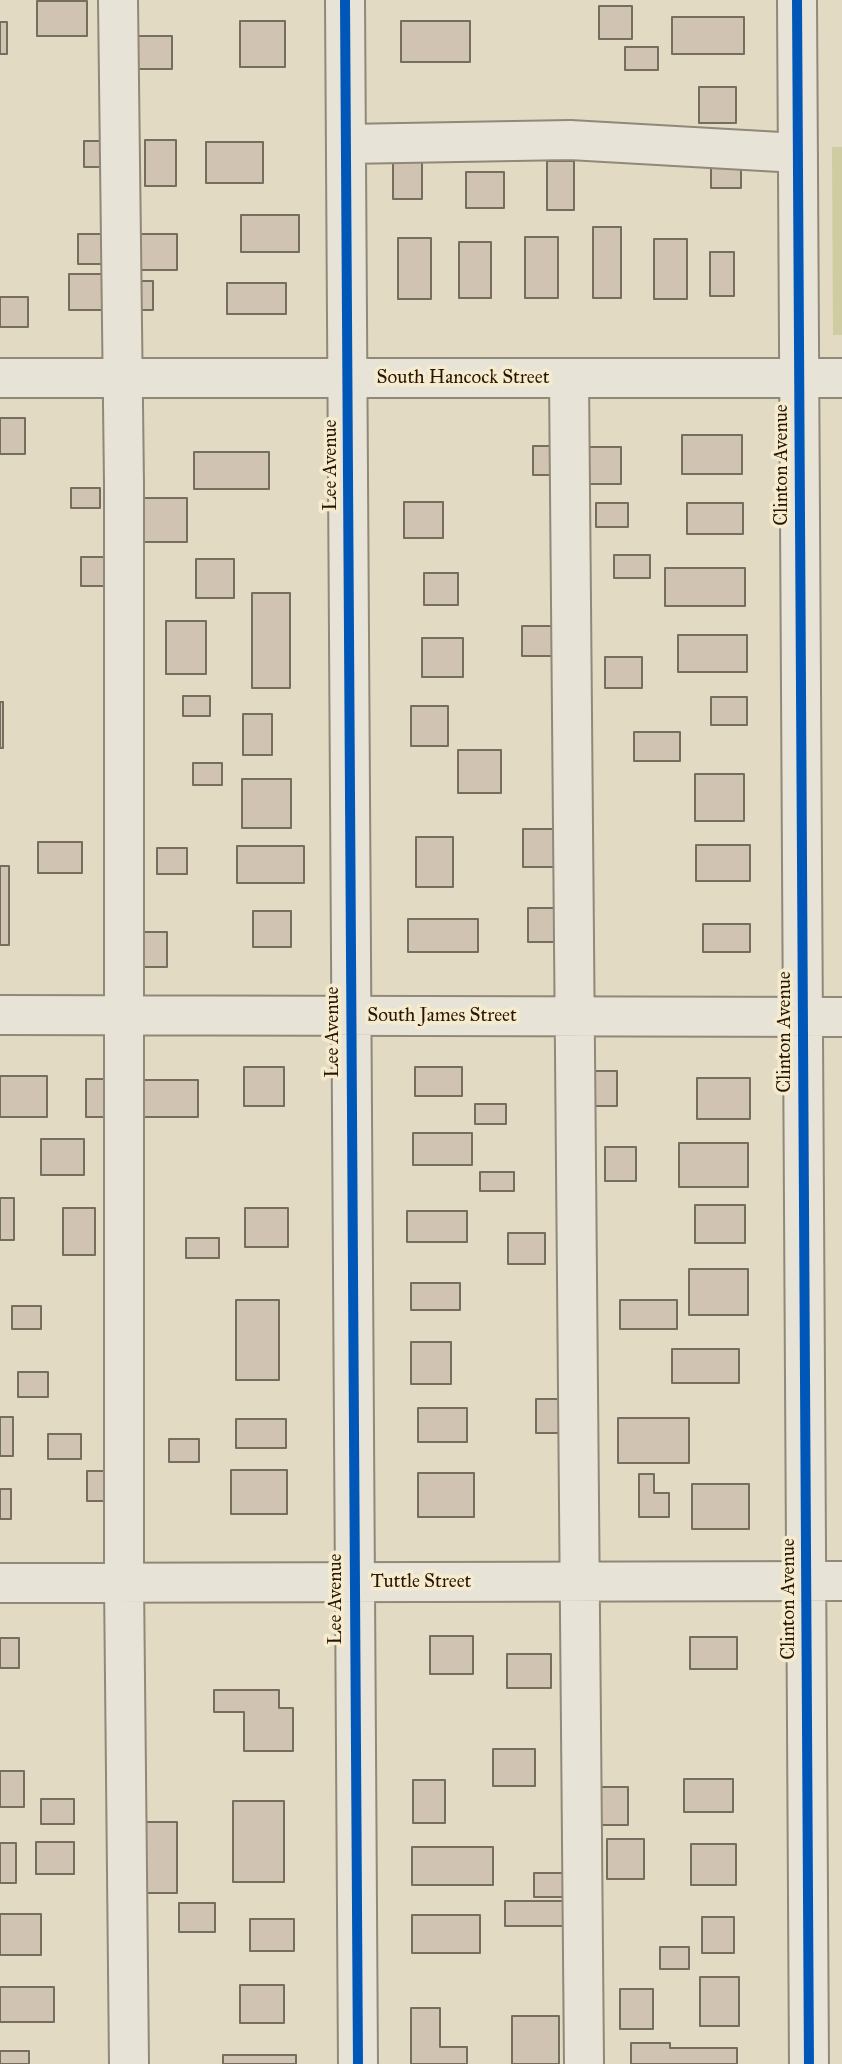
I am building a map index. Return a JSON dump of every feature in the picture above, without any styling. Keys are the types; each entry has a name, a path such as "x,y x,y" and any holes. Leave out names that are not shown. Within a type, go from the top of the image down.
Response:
{"street":[{"path":"118,0 122,378 124,1582 129,2064"},
{"name":"Lee Avenue","path":"345,0 358,2064"},
{"name":"Clinton Avenue","path":"796,0 803,1017 824,1581 809,2064"},
{"path":"346,144 570,140 798,153"},
{"name":"South Hancock Street","path":"0,378 842,378"},
{"path":"569,378 584,2064"},
{"name":"South James Street","path":"0,1015 842,1017"},
{"name":"Tuttle Street","path":"0,1583 824,1581"}],"shaded area":[{"path":"832,147 842,147 842,335 833,335"}],"building":[{"path":"37,1 87,1 87,36 37,36"},
{"path":"599,6 632,6 632,39 599,39"},
{"path":"672,17 744,17 744,54 672,54"},
{"path":"240,21 285,21 285,67 240,67"},
{"path":"401,21 470,21 470,62 401,62"},
{"path":"0,22 7,22 7,54 0,54"},
{"path":"135,36 172,36 172,69 135,69"},
{"path":"625,47 658,47 658,70 625,70"},
{"path":"699,87 736,87 736,123 699,123"},
{"path":"145,140 176,140 176,186 145,186"},
{"path":"84,141 107,141 107,167 84,167"},
{"path":"206,142 263,142 263,183 206,183"},
{"path":"393,149 422,149 422,199 393,199"},
{"path":"547,161 574,161 574,210 547,210"},
{"path":"711,163 741,163 741,188 711,188"},
{"path":"466,172 504,172 504,208 466,208"},
{"path":"241,215 299,215 299,252 241,252"},
{"path":"593,227 621,227 621,298 593,298"},
{"path":"78,234 104,234 104,264 78,264"},
{"path":"133,234 177,234 177,270 133,270"},
{"path":"525,237 558,237 558,298 525,298"},
{"path":"398,238 431,238 431,299 398,299"},
{"path":"654,239 687,239 687,299 654,299"},
{"path":"459,242 491,242 491,298 459,298"},
{"path":"710,252 734,252 734,296 710,296"},
{"path":"69,274 102,274 102,310 69,310"},
{"path":"134,281 153,281 153,310 134,310"},
{"path":"227,283 286,283 286,314 227,314"},
{"path":"0,297 28,297 28,327 0,327"},
{"path":"0,418 25,418 25,454 0,454"},
{"path":"682,435 742,435 742,474 682,474"},
{"path":"533,446 555,446 555,475 533,475"},
{"path":"586,447 621,447 621,484 586,484"},
{"path":"194,452 269,452 269,489 194,489"},
{"path":"71,488 100,488 100,508 71,508"},
{"path":"142,498 187,498 187,542 142,542"},
{"path":"404,502 443,502 443,538 404,538"},
{"path":"596,503 628,503 628,527 596,527"},
{"path":"687,503 743,503 743,534 687,534"},
{"path":"614,555 650,555 650,578 614,578"},
{"path":"81,557 110,557 110,586 81,586"},
{"path":"196,559 234,559 234,598 196,598"},
{"path":"665,568 745,568 745,606 665,606"},
{"path":"424,573 458,573 458,605 424,605"},
{"path":"252,593 290,593 290,688 252,688"},
{"path":"166,621 206,621 206,674 166,674"},
{"path":"522,626 555,626 555,656 522,656"},
{"path":"678,635 747,635 747,672 678,672"},
{"path":"422,638 463,638 463,677 422,677"},
{"path":"605,657 642,657 642,688 605,688"},
{"path":"183,696 210,696 210,716 183,716"},
{"path":"711,697 747,697 747,725 711,725"},
{"path":"0,702 3,702 3,748 0,748"},
{"path":"411,706 448,706 448,746 411,746"},
{"path":"243,714 272,714 272,755 243,755"},
{"path":"634,732 680,732 680,761 634,761"},
{"path":"458,750 501,750 501,793 458,793"},
{"path":"193,763 222,763 222,785 193,785"},
{"path":"695,774 744,774 744,821 695,821"},
{"path":"242,779 291,779 291,828 242,828"},
{"path":"523,829 556,829 556,867 523,867"},
{"path":"416,837 453,837 453,887 416,887"},
{"path":"38,842 82,842 82,873 38,873"},
{"path":"696,845 750,845 750,881 696,881"},
{"path":"237,846 304,846 304,883 237,883"},
{"path":"157,848 187,848 187,874 157,874"},
{"path":"0,866 9,866 9,945 0,945"},
{"path":"528,908 560,908 560,942 528,942"},
{"path":"253,911 291,911 291,947 253,947"},
{"path":"408,919 478,919 478,952 408,952"},
{"path":"703,924 750,924 750,952 703,952"},
{"path":"136,932 167,932 167,967 136,967"},
{"path":"244,1067 284,1067 284,1106 244,1106"},
{"path":"415,1067 462,1067 462,1096 415,1096"},
{"path":"590,1071 617,1071 617,1106 590,1106"},
{"path":"0,1076 47,1076 47,1117 0,1117"},
{"path":"697,1078 750,1078 750,1119 697,1119"},
{"path":"86,1079 110,1079 110,1117 86,1117"},
{"path":"136,1080 198,1080 198,1117 136,1117"},
{"path":"475,1104 506,1104 506,1124 475,1124"},
{"path":"413,1133 472,1133 472,1165 413,1165"},
{"path":"41,1139 84,1139 84,1175 41,1175"},
{"path":"679,1143 748,1143 748,1187 679,1187"},
{"path":"605,1147 636,1147 636,1181 605,1181"},
{"path":"480,1172 514,1172 514,1191 480,1191"},
{"path":"0,1198 14,1198 14,1240 0,1240"},
{"path":"695,1205 745,1205 745,1243 695,1243"},
{"path":"63,1208 95,1208 95,1255 63,1255"},
{"path":"245,1208 288,1208 288,1247 245,1247"},
{"path":"407,1211 467,1211 467,1242 407,1242"},
{"path":"508,1233 545,1233 545,1264 508,1264"},
{"path":"186,1238 219,1238 219,1258 186,1258"},
{"path":"689,1269 748,1269 748,1315 689,1315"},
{"path":"411,1283 460,1283 460,1310 411,1310"},
{"path":"236,1300 279,1300 279,1380 236,1380"},
{"path":"620,1300 677,1300 677,1329 620,1329"},
{"path":"12,1306 41,1306 41,1329 12,1329"},
{"path":"411,1342 451,1342 451,1384 411,1384"},
{"path":"672,1349 739,1349 739,1383 672,1383"},
{"path":"18,1372 48,1372 48,1397 18,1397"},
{"path":"536,1399 568,1399 568,1433 536,1433"},
{"path":"418,1408 467,1408 467,1442 418,1442"},
{"path":"0,1417 13,1417 13,1456 0,1456"},
{"path":"618,1418 689,1418 689,1463 618,1463"},
{"path":"236,1419 286,1419 286,1448 236,1448"},
{"path":"48,1434 81,1434 81,1459 48,1459"},
{"path":"169,1439 199,1439 199,1462 169,1462"},
{"path":"231,1470 287,1470 287,1514 231,1514"},
{"path":"87,1471 108,1471 108,1501 87,1501"},
{"path":"418,1473 474,1473 474,1517 418,1517"},
{"path":"639,1474 654,1474 654,1493 669,1493 669,1517 639,1517"},
{"path":"692,1484 749,1484 749,1529 692,1529"},
{"path":"0,1489 11,1489 11,1519 0,1519"},
{"path":"430,1636 473,1636 473,1674 430,1674"},
{"path":"690,1637 737,1637 737,1669 690,1669"},
{"path":"0,1638 19,1638 19,1668 0,1668"},
{"path":"507,1654 551,1654 551,1688 507,1688"},
{"path":"214,1690 279,1690 279,1708 293,1708 293,1751 244,1751 244,1712 214,1712"},
{"path":"493,1749 535,1749 535,1786 493,1786"},
{"path":"0,1771 24,1771 24,1807 0,1807"},
{"path":"684,1779 733,1779 733,1812 684,1812"},
{"path":"413,1780 445,1780 445,1823 413,1823"},
{"path":"598,1787 628,1787 628,1825 598,1825"},
{"path":"41,1799 74,1799 74,1824 41,1824"},
{"path":"233,1801 284,1801 284,1882 233,1882"},
{"path":"144,1822 177,1822 177,1893 144,1893"},
{"path":"607,1839 644,1839 644,1879 607,1879"},
{"path":"36,1842 74,1842 74,1874 36,1874"},
{"path":"0,1843 16,1843 16,1883 0,1883"},
{"path":"691,1844 736,1844 736,1885 691,1885"},
{"path":"412,1847 493,1847 493,1885 412,1885"},
{"path":"534,1873 564,1873 564,1897 534,1897"},
{"path":"505,1901 566,1901 566,1926 505,1926"},
{"path":"179,1903 215,1903 215,1932 179,1932"},
{"path":"0,1914 41,1914 41,1955 0,1955"},
{"path":"412,1915 480,1915 480,1953 412,1953"},
{"path":"702,1917 734,1917 734,1953 702,1953"},
{"path":"250,1919 294,1919 294,1951 250,1951"},
{"path":"660,1947 689,1947 689,1969 660,1969"},
{"path":"700,1977 739,1977 739,2026 700,2026"},
{"path":"240,1985 284,1985 284,2023 240,2023"},
{"path":"0,1987 54,1987 54,2022 0,2022"},
{"path":"620,1989 653,1989 653,2029 620,2029"},
{"path":"411,2008 440,2008 440,2047 467,2047 467,2064 411,2064"},
{"path":"512,2016 559,2016 559,2064 512,2064"},
{"path":"631,2043 670,2043 670,2048 737,2048 737,2064 631,2064"},
{"path":"0,2051 29,2051 29,2064 0,2064"},
{"path":"223,2055 296,2055 296,2064 223,2064"}],"cycle path":[{"path":"345,0 358,2064"},
{"path":"797,0 809,2064"}]}
